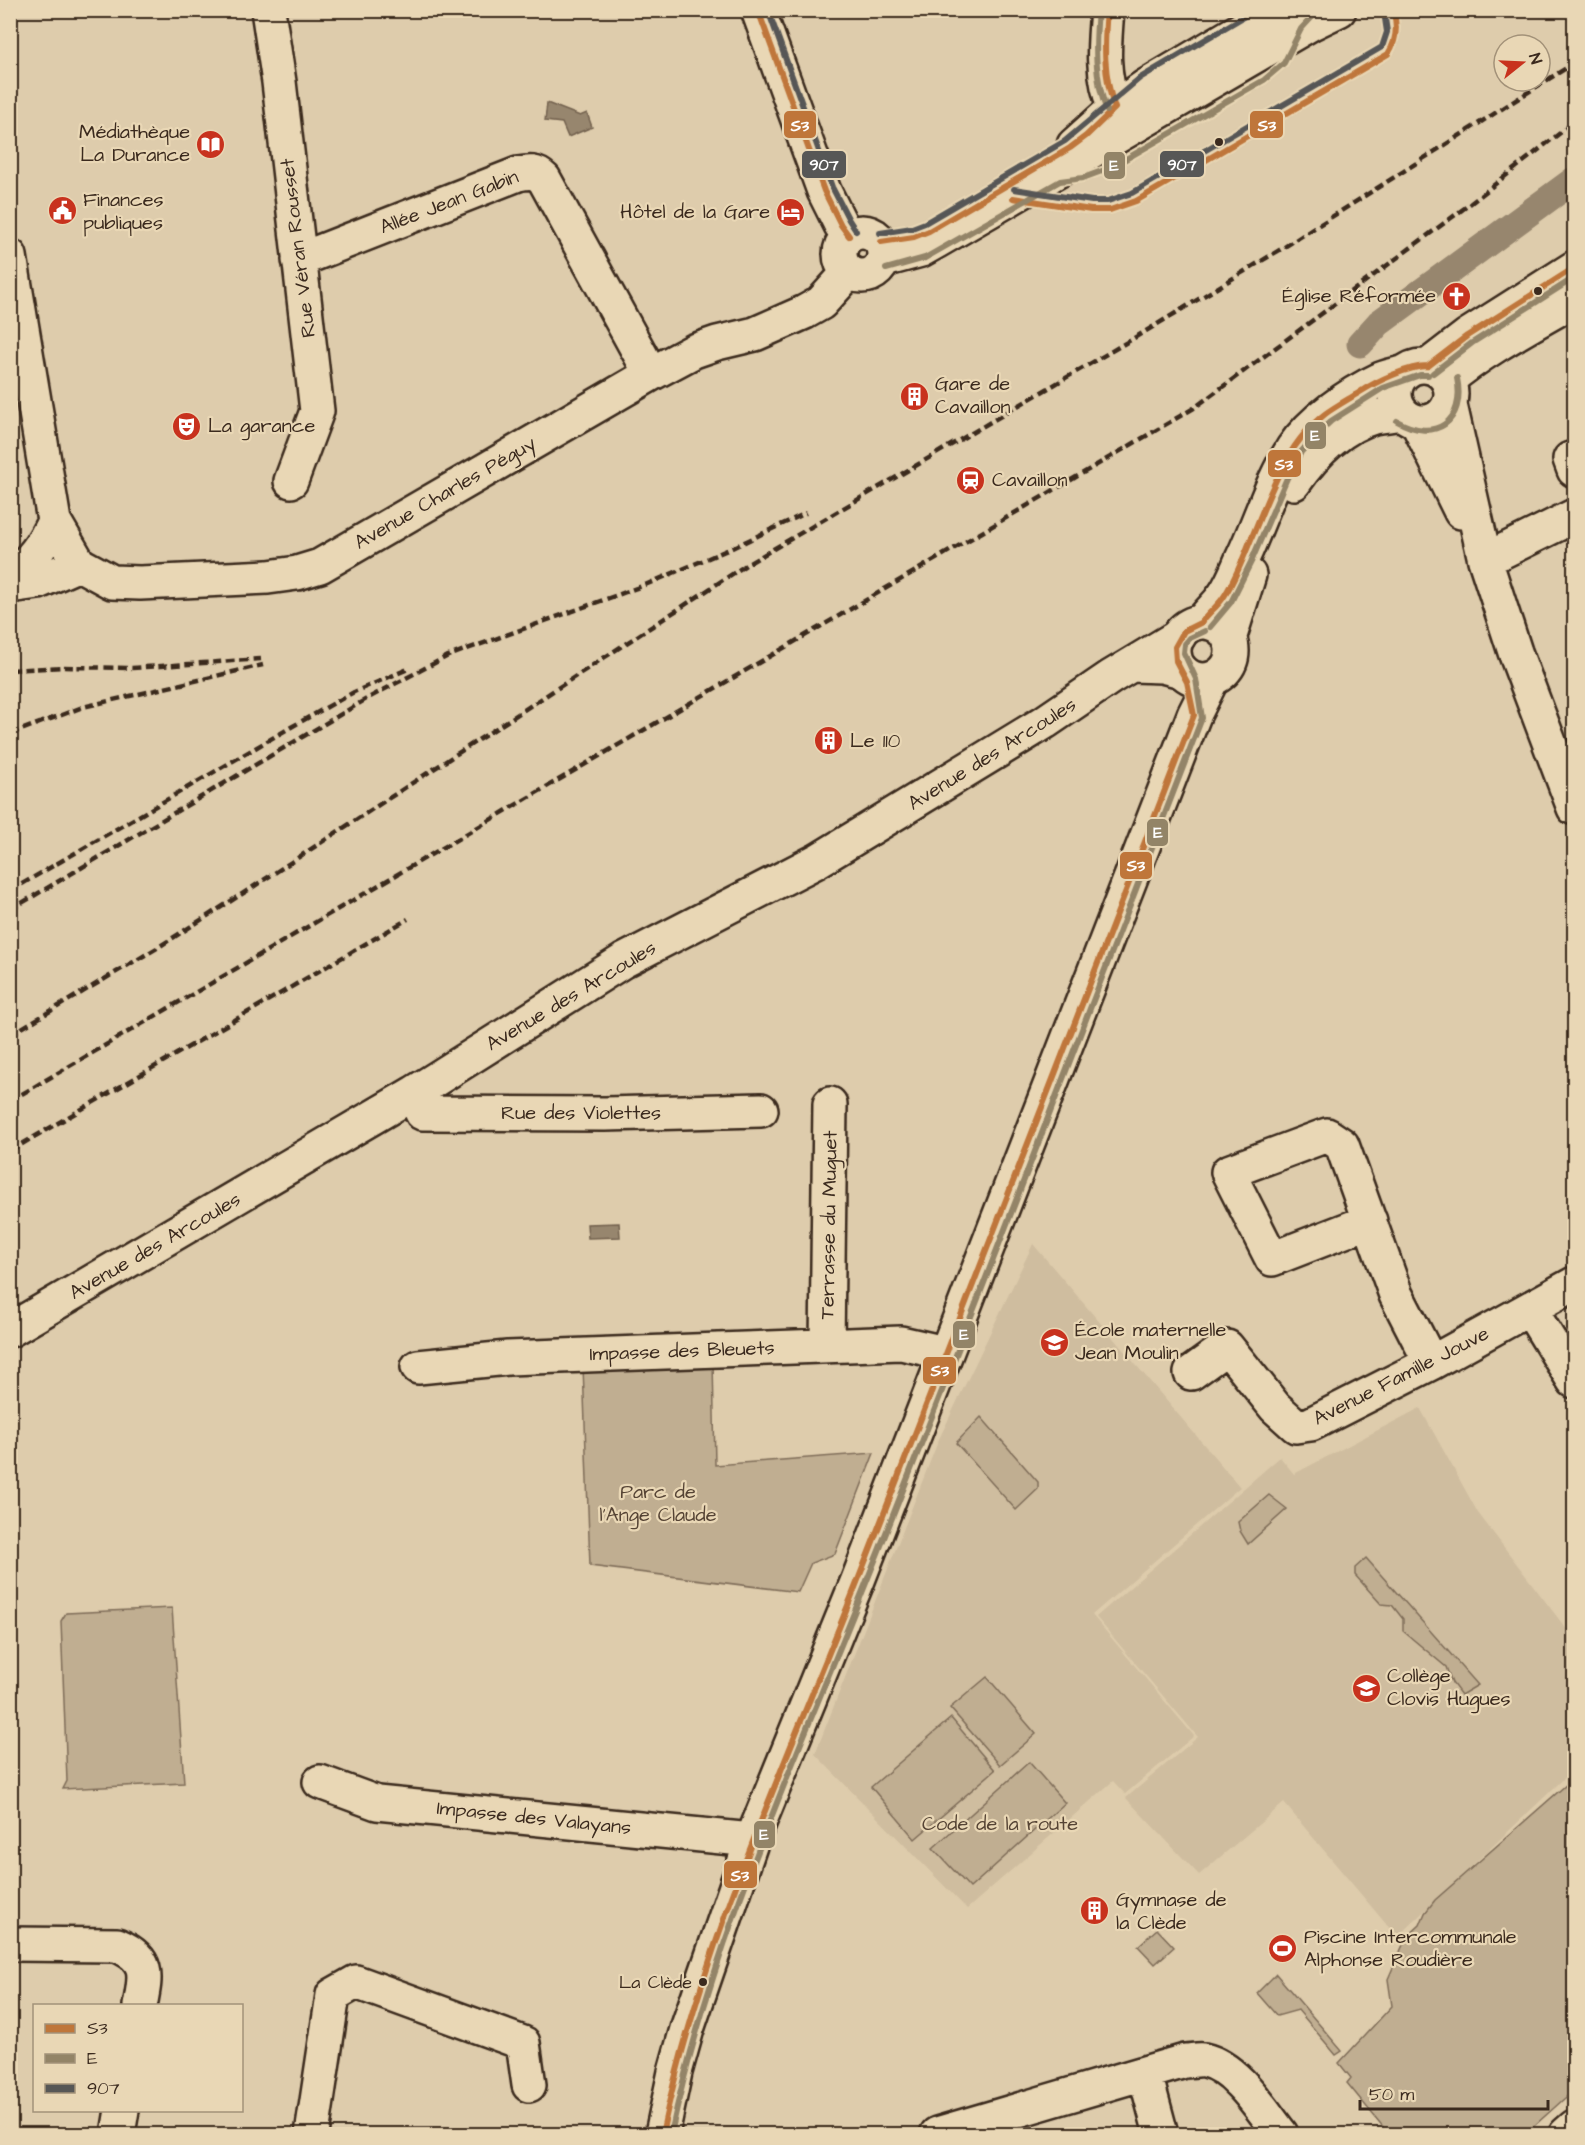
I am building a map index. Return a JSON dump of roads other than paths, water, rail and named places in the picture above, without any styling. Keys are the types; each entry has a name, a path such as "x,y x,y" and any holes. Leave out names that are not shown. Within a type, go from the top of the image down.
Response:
{"street":[{"name":"Rue Véran Rousset","path":"268,10 279,82 317,411 291,481"},
{"path":"758,10 824,191 849,236"},
{"path":"1107,10 1104,44 1106,74 1115,123"},
{"path":"883,251 921,250 1087,154 1146,86 1274,10"},
{"path":"1115,123 1307,10"},
{"path":"883,251 870,233 855,233 843,242 840,258 849,272 857,276 874,273 880,268 883,251 894,242 929,231 1070,148 1086,136 1339,10"},
{"name":"Allée Jean Gabin","path":"299,260 518,174 530,172 539,174 544,179 651,374"},
{"path":"10,256 54,521 79,564 38,582 10,586"},
{"path":"1433,381 1467,336 1575,268"},
{"name":"Avenue Charles Péguy","path":"79,564 112,582 140,583 268,577 297,573 320,566 694,351 755,334 805,312 821,303 849,272"},
{"path":"1485,560 1410,418 1397,406 1395,394 1398,383 1433,381 1467,364 1575,300"},
{"name":"Avenue des Arcoules","path":"10,1330 414,1093 622,961 818,861 1045,722 1111,677 1190,629 1223,598 1279,474 1294,447 1309,429 1325,414 1379,380 1433,381"},
{"path":"1229,639 1253,562 1285,495 1307,465 1328,442 1353,424 1376,417 1410,418 1427,423 1437,420 1444,413 1433,381"},
{"path":"1433,381 1485,560 1515,652 1563,743 1575,808"},
{"path":"1485,560 1575,516"},
{"path":"10,576 22,569 44,543 54,521"},
{"path":"1133,665 1162,666 1193,674 1221,674 1227,667 1232,648 1229,639 1218,627 1190,629 1175,644 1176,663 1193,674"},
{"path":"662,2134 687,2029 752,1840 858,1580 1194,715 1193,674"},
{"name":"Rue des Violettes","path":"414,1093 422,1113 605,1114 761,1110"},
{"name":"Terrasse du Muguet","path":"827,1345 830,1104"},
{"path":"1370,1221 1272,1259 1228,1173 1327,1135 1342,1144 1370,1221 1396,1295 1431,1363"},
{"name":"Avenue Famille Jouve","path":"1191,1373 1227,1347 1275,1407 1296,1426 1311,1424 1431,1363 1575,1284"},
{"path":"1530,1309 1575,1381"},
{"name":"Impasse des Bleuets","path":"418,1367 508,1358 902,1343 945,1353"},
{"name":"Impasse des Valayans","path":"320,1782 377,1803 752,1840"},
{"path":"10,1944 117,1945 131,1951 140,1960 145,1978 140,2004"},
{"path":"312,2134 333,1995 356,1982 523,2043 529,2085"},
{"path":"937,2134 1185,2061 1204,2060 1225,2070 1243,2086 1281,2134"},
{"path":"1145,2074 1161,2134"},
{"path":"118,2134 122,2112"},
{"path":"1566,2134 1575,2127"}],"waterway":[{"path":"1360,344 1379,323 1574,180"}],"railway":[{"path":"10,1035 157,948 253,887 746,565 1146,331 1278,251 1574,63"},
{"path":"10,1101 1194,408 1466,207 1574,122"},
{"path":"10,910 370,697 448,656 645,585 806,513"},
{"path":"10,670 62,667 132,668 261,659"},
{"path":"10,734 83,707 263,665"},
{"path":"10,891 293,726 354,692 408,669"},
{"path":"10,1151 408,919"}],"place":[{"name":"Médiathèque La Durance","path":"211,144"},
{"name":"Finances publiques","path":"62,211"},
{"name":"Hôtel de la Gare","path":"791,212"},
{"name":"Église Réformée","path":"1457,296"},
{"name":"Gare de Cavaillon","path":"914,396"},
{"name":"La garance","path":"187,426"},
{"name":"Cavaillon","path":"971,480"},
{"name":"Le 110","path":"829,741"},
{"name":"École maternelle Jean Moulin","path":"1054,1342"},
{"name":"Collège Clovis Hugues","path":"1366,1688"},
{"name":"Gymnase de la Clède","path":"1095,1911"},
{"name":"Piscine Intercommunale Alphonse Roudière","path":"1283,1949"},
{"name":"La Clède","path":"703,1982"}],"park label":[{"name":"Parc de l'Ange Claude","path":"658,1504"},
{"name":"Code de la route","path":"1000,1824"}]}
